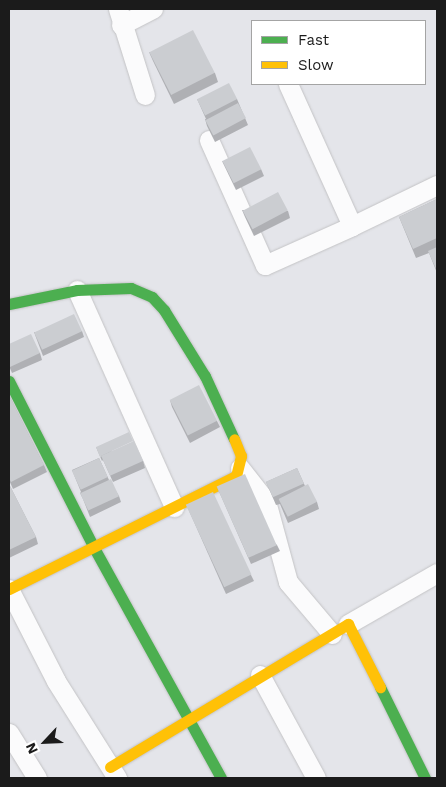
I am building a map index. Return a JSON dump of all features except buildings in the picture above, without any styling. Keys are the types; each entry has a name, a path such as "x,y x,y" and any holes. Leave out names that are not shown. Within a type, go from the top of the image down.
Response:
{"street":[{"path":"145,95 120,17 153,9"},
{"path":"288,85 352,226"},
{"path":"209,140 265,265 437,185"},
{"path":"9,304 77,290 131,288 152,297 164,310 205,376 241,456 240,468 236,476 9,589 56,681 114,773 187,718 437,572"},
{"path":"77,290 174,507"},
{"path":"9,380 93,546 221,778"},
{"path":"240,468 266,500 288,582 332,634"},
{"path":"348,624 425,778"},
{"path":"260,675 316,778"},
{"path":"9,733 37,778"}],"traffic: fast":[{"path":"9,304 77,290 131,288 152,297 164,310 205,376 234,439"},
{"path":"9,381 93,546 221,778"},
{"path":"380,687 425,778"}],"traffic: slow":[{"path":"9,589 236,476 241,456 234,439"},
{"path":"110,767 348,624 380,687"}]}
